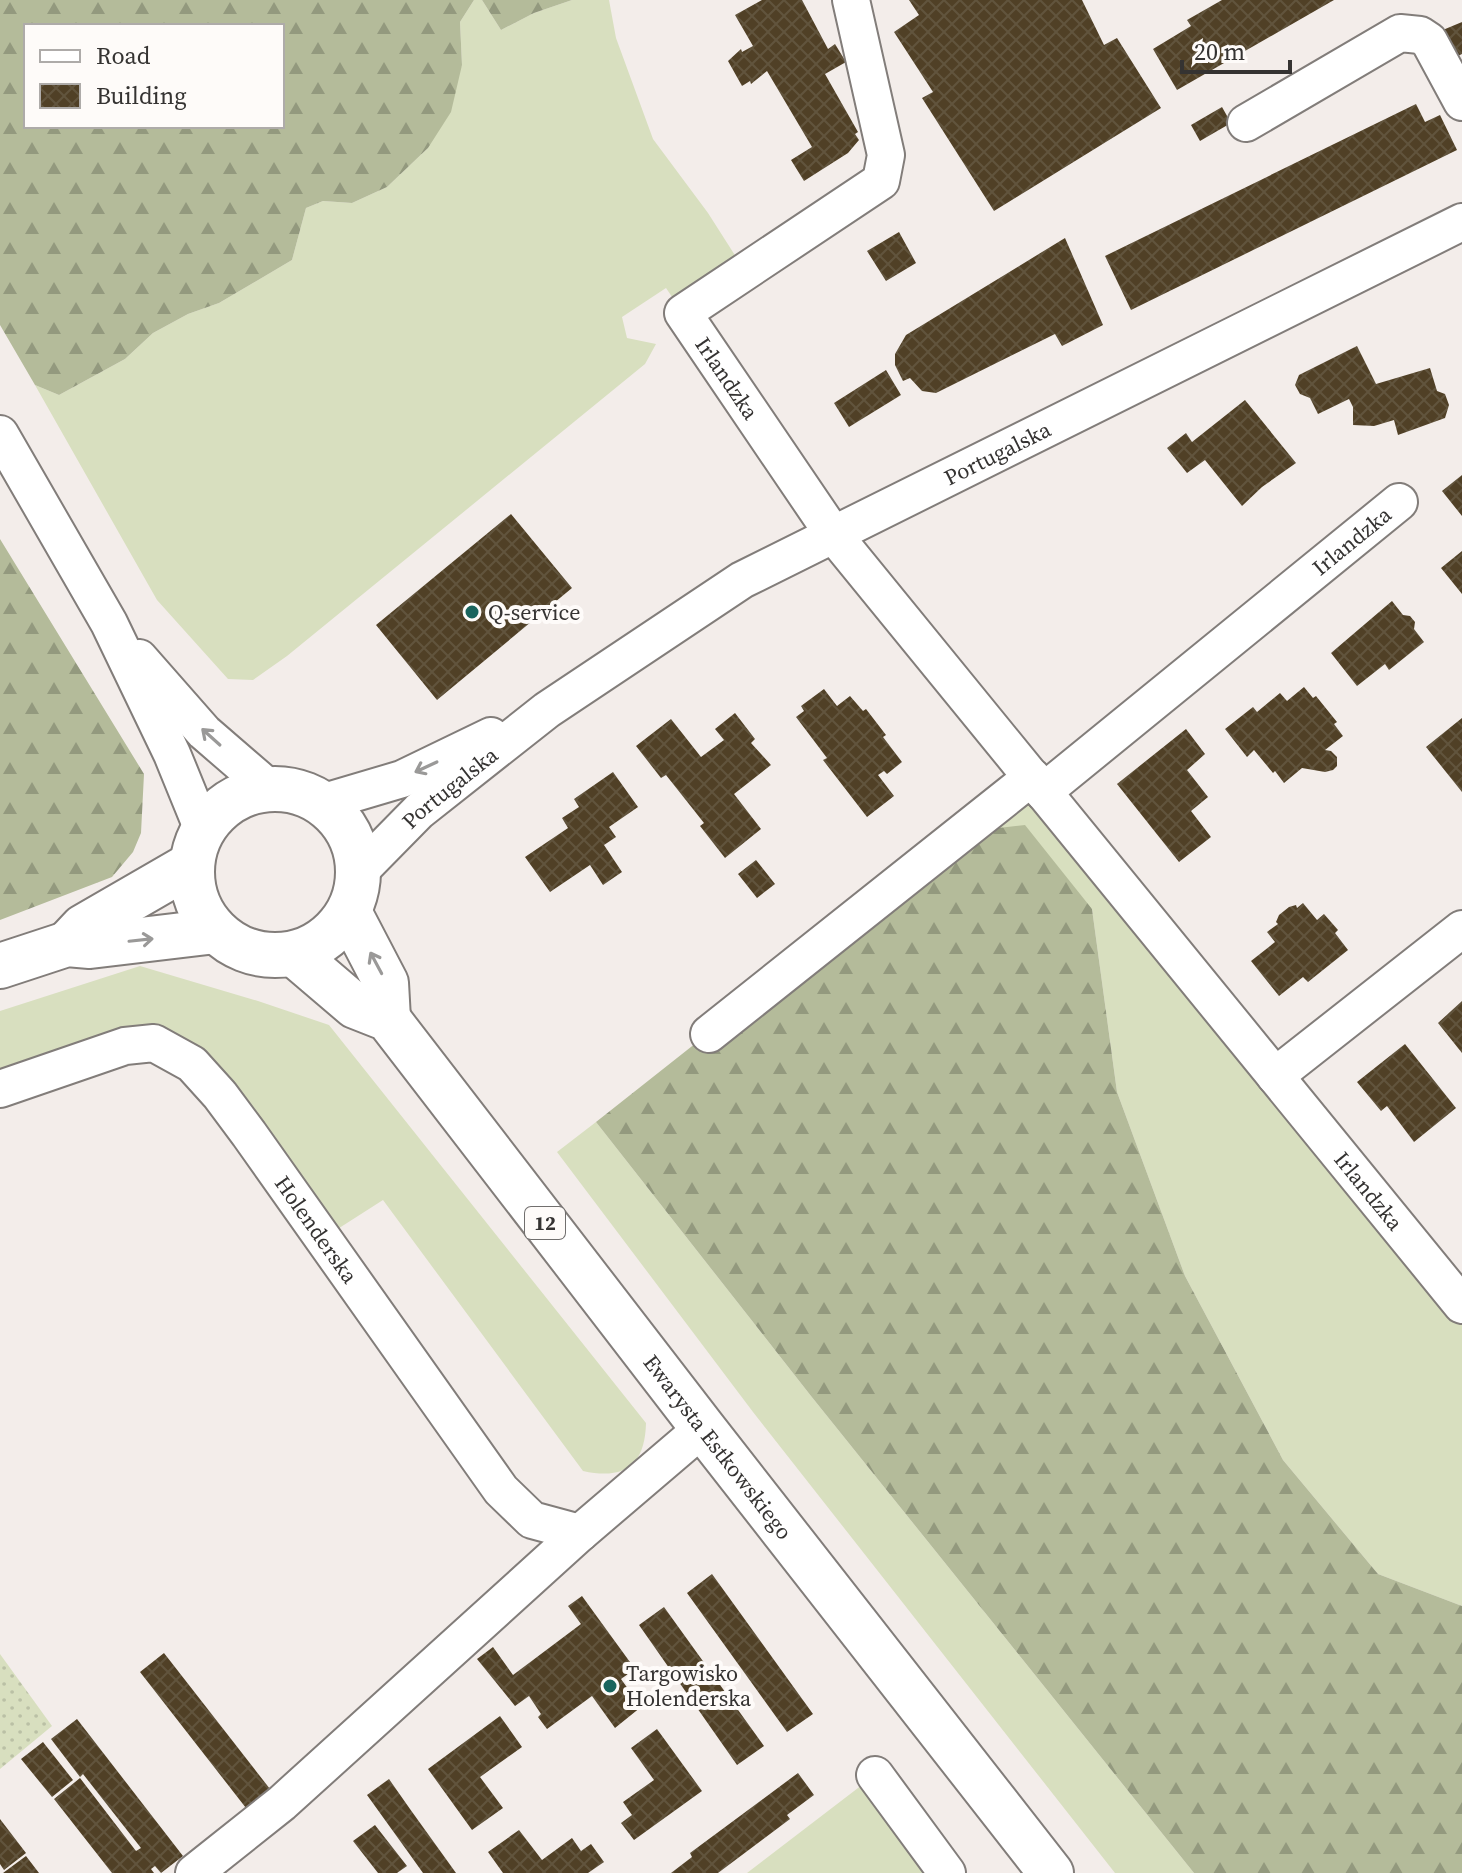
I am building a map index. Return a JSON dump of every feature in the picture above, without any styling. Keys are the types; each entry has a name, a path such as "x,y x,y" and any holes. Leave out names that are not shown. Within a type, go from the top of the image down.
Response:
{"main road":[{"path":"67,944 83,927 197,847 220,809 243,795 270,789 297,791 321,803 342,821 354,845 354,892 386,983 388,1019"},
{"path":"197,847 193,888 201,912 216,931 239,948 266,955 294,954 317,945 335,931 354,892"},
{"path":"0,966 67,944 90,946 216,931"},
{"name":"Ewarysta Estkowskiego","path":"294,954 355,1006 388,1019 1051,1873"}],"street":[{"name":"Irlandzka","path":"851,0 886,155 881,181 683,313 833,534 1462,1305"},
{"path":"1246,123 1400,33 1410,32 1429,41 1462,102"},
{"name":"Portugalska","path":"354,892 419,811 547,710 742,580 1462,222"},
{"path":"0,434 109,623 172,754 197,847"},
{"name":"Irlandzka","path":"709,1034 1038,785 1399,502"},
{"path":"109,623 204,732 270,789"},
{"name":"Portugalska","path":"321,803 402,779 547,710"},
{"path":"1275,1076 1462,929"},
{"name":"Holenderska","path":"0,1089 125,1046 154,1043 192,1064 249,1134 501,1490 532,1520 580,1533"},
{"path":"194,1873 282,1803 580,1533 703,1428"},
{"path":"875,1775 947,1873"}],"green space":[{"path":"0,0 474,0 460,22 462,65 451,112 428,148 387,187 352,203 323,201 306,208 292,260 219,303 188,314 153,333 125,359 59,395 35,385 0,325"},
{"path":"474,0 482,0 501,30 534,13 572,0 609,0 616,38 653,139 708,213 745,271 683,313 666,288 622,317 627,338 656,344 645,364 287,656 253,680 228,679 157,600 35,385 59,395 125,359 153,333 188,314 219,303 292,260 306,208 323,201 352,203 387,187 428,148 462,65 460,22"},
{"path":"482,0 572,0 534,13 501,30"},
{"path":"0,539 144,774 141,833 133,852 112,877 0,920"},
{"path":"1032,777 1462,1305 1462,1606 1378,1574 1283,1460 1185,1276 1117,1092 1092,909 963,832"},
{"path":"1025,825 1092,909 1117,1092 1185,1276 1283,1460 1378,1574 1462,1606 1462,1873 1194,1873 811,1396 596,1122 963,832"},
{"path":"140,966 329,1025 646,1423 642,1450 630,1466 610,1473 583,1471 383,1200 322,1239 154,1043 0,1089 0,1011"},
{"path":"596,1122 811,1396 1194,1873 1115,1873 753,1412 557,1152"},
{"path":"0,1654 52,1726 0,1769"},
{"path":"875,1775 947,1873 747,1873"}],"building":[{"path":"762,0 802,0 828,49 835,44 846,62 825,74 858,132 855,134 859,140 848,153 804,181 791,160 812,147 767,71 751,84 750,81 742,86 728,61 741,49 742,52 753,46 735,15"},
{"path":"909,0 1082,0 1104,45 1117,38 1161,108 994,211 922,98 933,92 894,32 919,15"},
{"path":"1222,0 1334,0 1177,90 1153,49 1191,26 1187,20"},
{"path":"1462,22 1462,54 1451,59 1438,32"},
{"path":"1416,104 1425,122 1440,115 1457,150 1131,310 1105,256"},
{"path":"1222,107 1231,123 1200,141 1191,125"},
{"path":"899,232 916,263 886,281 867,251"},
{"path":"1065,238 1103,325 1062,346 1055,334 936,393 922,391 910,378 903,381 895,365 895,354 906,335"},
{"path":"1357,346 1376,384 1430,368 1437,391 1445,394 1449,405 1445,418 1398,435 1394,420 1374,426 1353,425 1353,407 1349,399 1318,414 1310,398 1300,394 1295,385 1299,375"},
{"path":"886,370 901,395 849,427 834,403"},
{"path":"1245,400 1296,463 1262,487 1242,506 1205,460 1187,473 1167,448 1186,433 1192,442"},
{"path":"1462,475 1462,516 1442,491"},
{"path":"511,514 572,588 437,700 376,625"},
{"path":"1462,551 1462,594 1441,568"},
{"path":"1392,601 1403,615 1410,616 1415,622 1414,629 1424,642 1389,670 1385,664 1357,686 1331,653"},
{"path":"1304,687 1313,698 1316,696 1337,722 1334,724 1343,736 1325,750 1337,757 1337,766 1325,772 1302,768 1284,783 1254,750 1247,757 1225,729 1253,707 1257,712 1280,693 1287,701"},
{"path":"824,689 837,706 850,696 863,711 866,709 902,762 887,774 884,771 878,775 894,796 867,817 823,760 827,758 796,717 804,711 801,706"},
{"path":"735,713 755,739 751,743 771,765 734,794 761,829 725,858 700,826 704,823 666,775 661,778 636,746 671,719 701,757 724,740 715,729"},
{"path":"1462,718 1462,792 1426,747"},
{"path":"1186,729 1205,754 1187,770 1208,797 1191,811 1211,837 1179,862 1117,784"},
{"path":"613,772 638,807 609,827 616,837 604,845 622,872 603,885 590,865 550,892 525,857 568,828 562,818 579,807 574,799"},
{"path":"756,860 775,884 757,898 738,874"},
{"path":"1303,903 1317,920 1324,914 1338,930 1335,933 1348,950 1308,982 1303,977 1279,996 1251,961 1275,942 1267,932 1278,924 1279,915 1289,907 1296,905 1297,908"},
{"path":"1462,1001 1462,1053 1438,1023"},
{"path":"1405,1044 1456,1108 1414,1142 1387,1106 1381,1111 1357,1082"},
{"path":"712,1574 813,1714 787,1732 687,1593"},
{"path":"582,1596 635,1669 621,1679 641,1707 615,1728 592,1696 547,1729 529,1696 515,1706 477,1659 493,1647 513,1675 581,1624 568,1606"},
{"path":"664,1607 764,1746 737,1765 639,1625"},
{"path":"164,1653 270,1789 246,1808 140,1672"},
{"path":"500,1716 522,1747 480,1777 503,1808 472,1830 428,1769"},
{"path":"77,1719 183,1856 161,1873 155,1866 151,1869 154,1873 112,1873 54,1799 80,1778 136,1851 141,1848 51,1739"},
{"path":"657,1729 702,1791 634,1840 621,1823 632,1815 623,1802 654,1780 631,1748"},
{"path":"43,1742 73,1780 52,1797 21,1759"},
{"path":"798,1773 814,1795 787,1815 790,1819 718,1873 671,1873 692,1857 690,1853"},
{"path":"389,1779 456,1873 423,1873 367,1795"},
{"path":"0,1819 26,1853 4,1870 0,1864"},
{"path":"375,1825 407,1866 397,1873 378,1873 353,1841"},
{"path":"519,1830 542,1860 572,1838 581,1851 591,1844 604,1862 588,1873 503,1873 488,1852"},
{"path":"26,1856 39,1873 3,1873"}],"place":[{"name":"Q-service","path":"472,612"},
{"name":"Targowisko Holenderska","path":"610,1686"}]}
